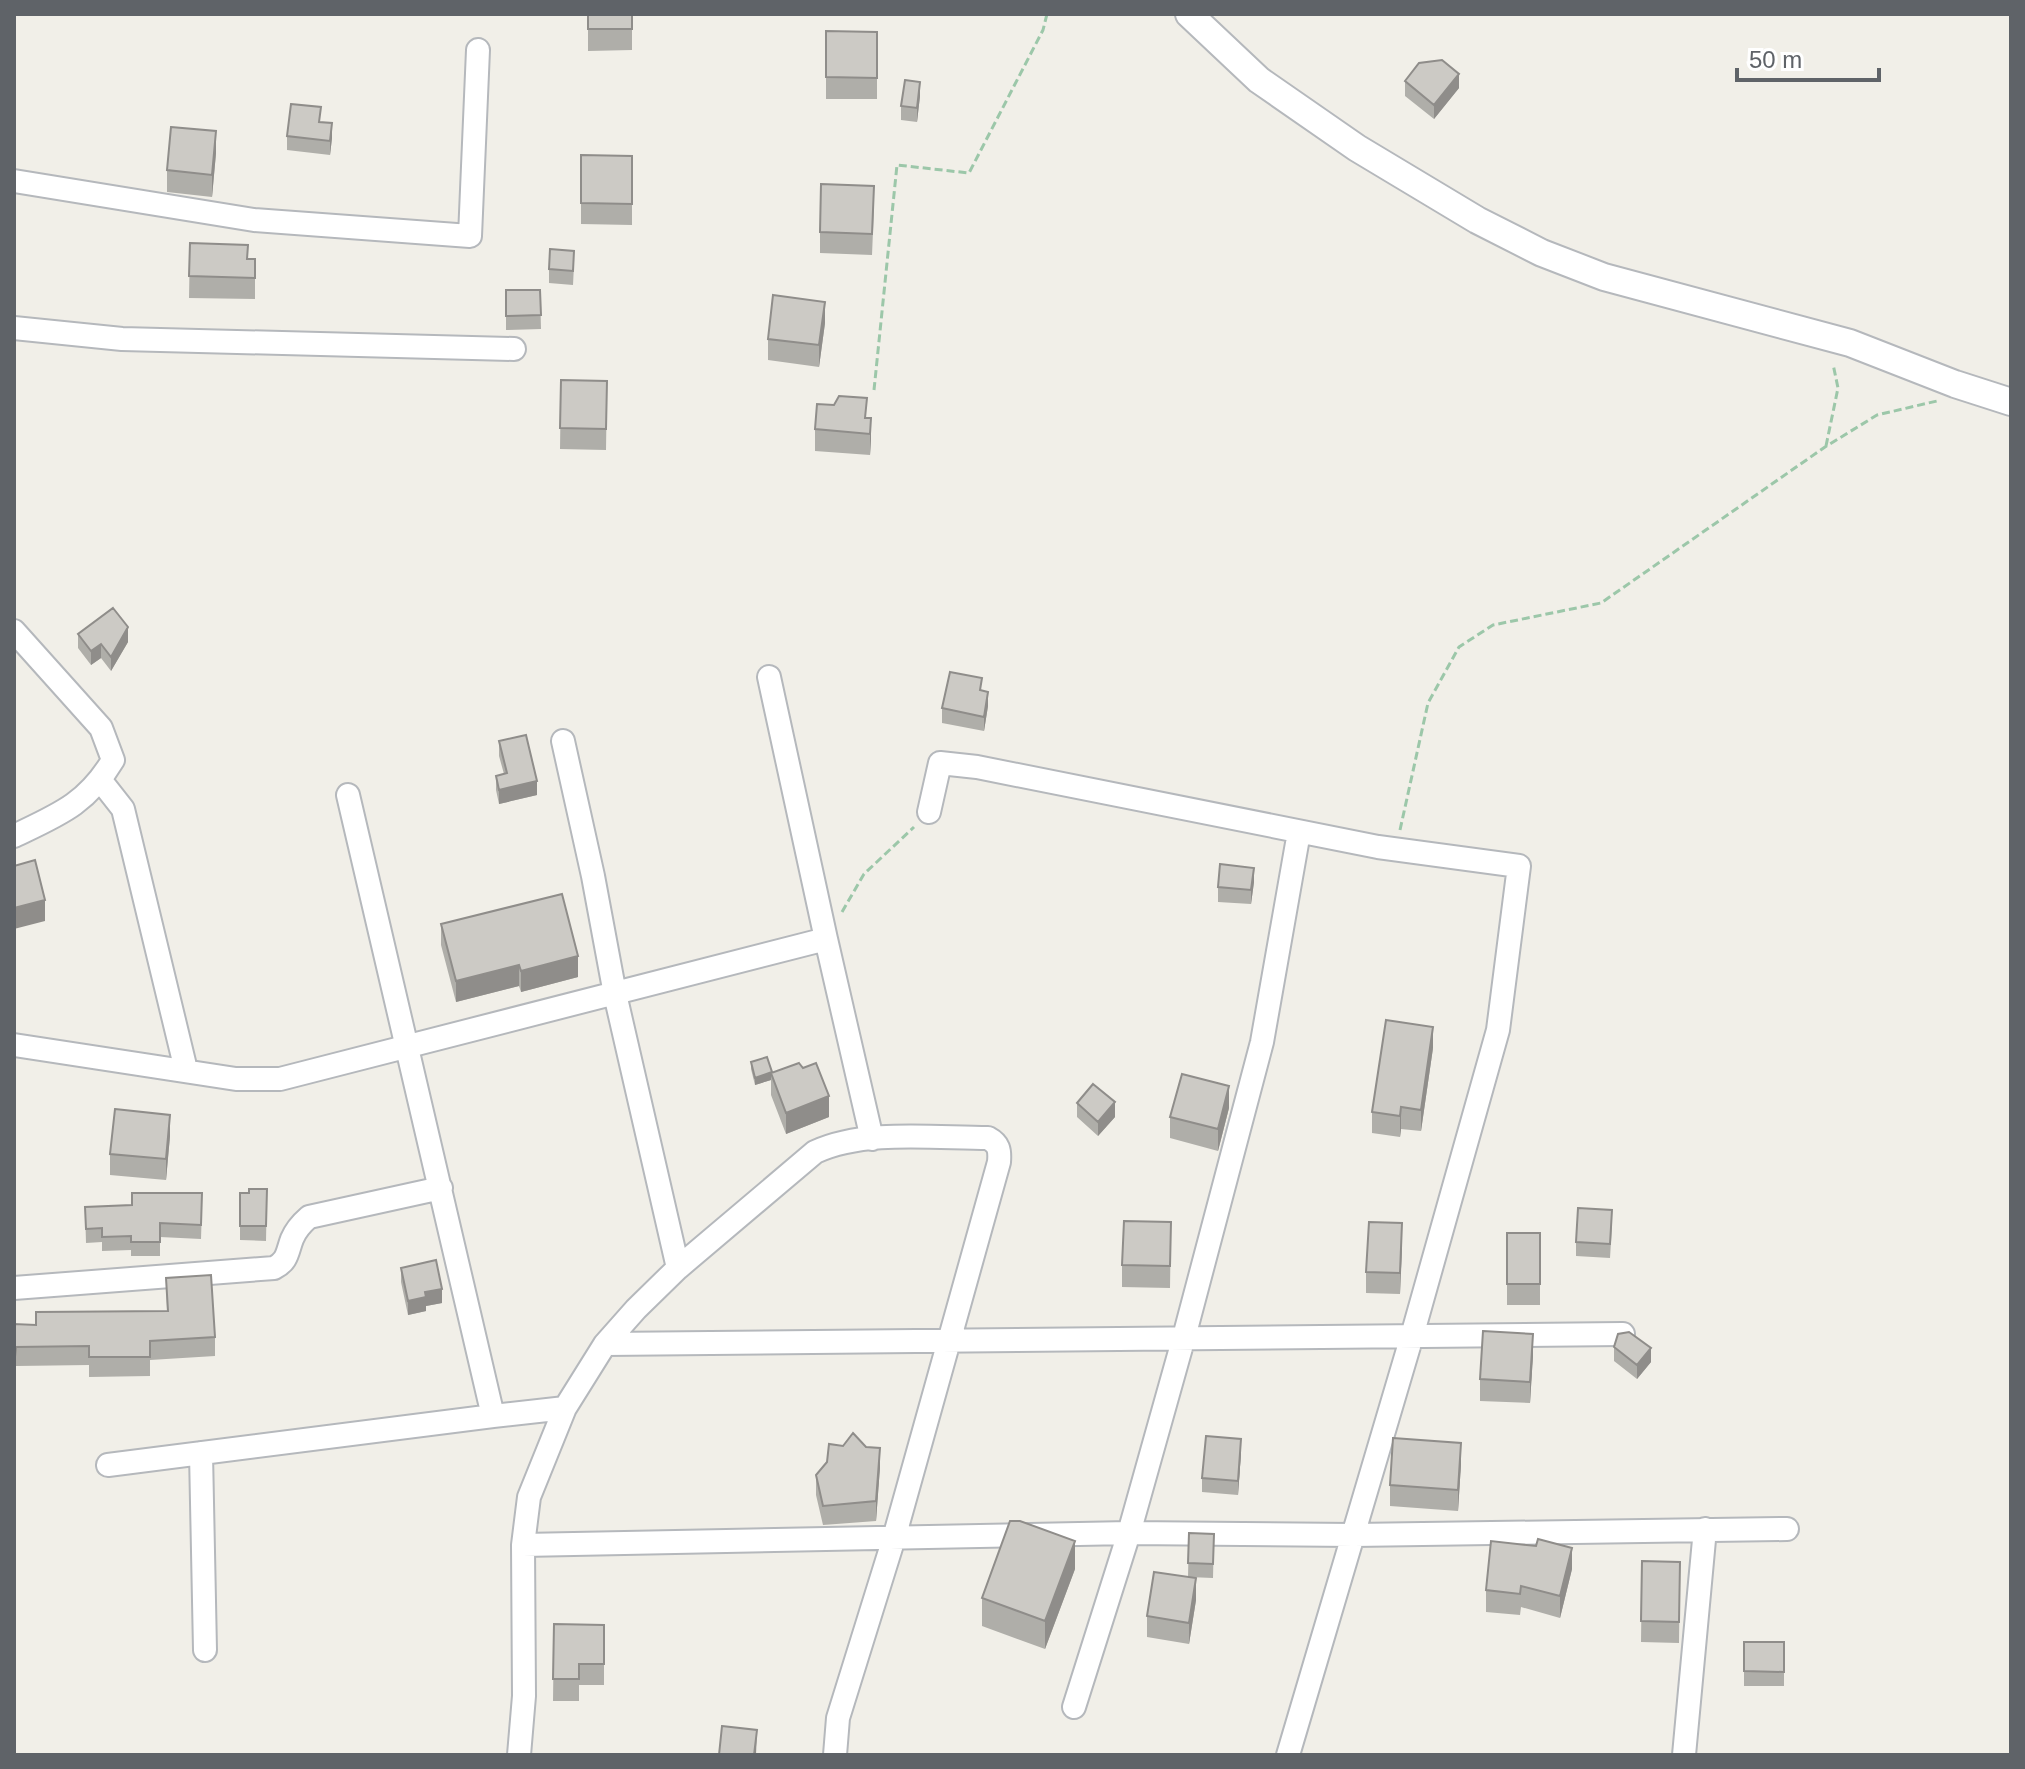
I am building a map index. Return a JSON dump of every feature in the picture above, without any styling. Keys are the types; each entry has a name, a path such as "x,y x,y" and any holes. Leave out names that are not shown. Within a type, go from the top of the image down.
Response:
{"street":[{"path":"1189,14 1259,80 1357,148 1477,220 1542,253 1604,277 1828,336 2011,402"},
{"path":"14,181 254,220 470,236 478,50"},
{"path":"14,328 122,339 514,349"},
{"path":"14,631 101,728 113,760 101,781 86,797 14,836"},
{"path":"769,677 872,1139"},
{"path":"563,741 615,994 678,1268"},
{"path":"929,812 940,763 977,767 1378,847 1519,866 1498,1030 1412,1336 1288,1755"},
{"path":"101,781 123,809 186,1070"},
{"path":"348,795 493,1416"},
{"path":"1074,1707 1129,1533 1262,1042 1299,832"},
{"path":"14,1045 236,1079 280,1079 826,939"},
{"path":"519,1755 524,1696 523,1545 529,1497 565,1408 605,1344 678,1268 815,1152 833,1144 872,1139 988,1138 996,1142 1000,1150 951,1339 838,1718 835,1755"},
{"path":"14,1288 274,1268 283,1264 292,1238 309,1217 441,1188"},
{"path":"605,1344 1623,1334"},
{"path":"108,1465 565,1408"},
{"path":"201,1453 205,1650"},
{"path":"1684,1755 1705,1529"},
{"path":"523,1545 1129,1533 1354,1535 1787,1529"}],"path":[{"path":"874,390 897,165 969,173 1043,30 1047,14"},
{"path":"1825,447 1838,388 1828,336"},
{"path":"1378,847 1399,834 1428,703 1459,647 1493,625 1601,603 1825,447 1877,415 1940,401"},
{"path":"826,939 864,874 929,812"}],"building":[{"path":"588,14 632,14 632,29 588,29"},
{"path":"826,31 877,32 877,78 826,77"},
{"path":"1442,60 1459,74 1434,105 1405,81 1419,63"},
{"path":"905,80 920,82 917,108 901,106"},
{"path":"291,104 321,107 319,122 332,123 330,141 287,136"},
{"path":"171,127 216,131 212,175 167,170"},
{"path":"581,155 632,156 632,204 581,203"},
{"path":"821,184 874,186 872,234 820,232"},
{"path":"190,243 248,245 247,259 255,259 255,278 189,276"},
{"path":"550,249 574,251 573,271 549,269"},
{"path":"506,290 540,290 541,315 506,316"},
{"path":"773,295 825,302 819,345 768,339"},
{"path":"561,380 607,381 606,429 560,428"},
{"path":"839,396 867,398 865,418 871,418 870,434 815,429 817,404 834,405"},
{"path":"113,608 128,627 111,657 101,644 91,651 78,634"},
{"path":"950,672 982,678 980,690 988,692 984,717 942,708"},
{"path":"526,735 537,781 499,790 496,776 507,773 499,741"},
{"path":"35,860 45,900 14,908 14,866"},
{"path":"1220,864 1254,868 1251,890 1218,887"},
{"path":"562,894 578,956 521,971 519,965 456,981 441,924"},
{"path":"1386,1020 1433,1027 1421,1110 1401,1107 1400,1116 1372,1112"},
{"path":"767,1057 772,1072 755,1078 751,1062"},
{"path":"799,1063 803,1068 816,1063 829,1096 786,1113 771,1073"},
{"path":"1182,1074 1229,1086 1218,1129 1170,1117"},
{"path":"1093,1084 1115,1102 1098,1122 1077,1103"},
{"path":"115,1109 170,1115 166,1159 110,1154"},
{"path":"249,1189 267,1189 266,1226 240,1226 240,1193 249,1193"},
{"path":"132,1193 202,1193 201,1225 160,1223 160,1242 131,1242 131,1236 102,1237 102,1228 86,1229 85,1207 132,1205"},
{"path":"1578,1208 1612,1210 1610,1244 1576,1242"},
{"path":"1124,1221 1171,1222 1170,1266 1122,1265"},
{"path":"1369,1222 1402,1223 1400,1273 1366,1272"},
{"path":"1507,1233 1540,1233 1540,1284 1507,1284"},
{"path":"436,1260 442,1289 425,1292 426,1297 408,1301 401,1268"},
{"path":"211,1275 215,1337 150,1341 150,1357 89,1357 89,1346 16,1347 14,1367 14,1324 36,1325 36,1312 168,1311 166,1278"},
{"path":"1483,1331 1533,1334 1530,1382 1480,1379"},
{"path":"1629,1332 1651,1348 1637,1365 1614,1347 1618,1334"},
{"path":"853,1433 866,1447 880,1448 876,1501 823,1506 816,1475 827,1462 829,1444 843,1446"},
{"path":"1206,1436 1241,1439 1238,1481 1202,1478"},
{"path":"1393,1438 1461,1443 1458,1490 1390,1485"},
{"path":"1010,1521 1020,1521 1075,1541 1045,1621 982,1598"},
{"path":"1189,1533 1214,1534 1213,1564 1188,1563"},
{"path":"1538,1539 1572,1548 1560,1596 1521,1586 1520,1594 1486,1590 1491,1541 1536,1546"},
{"path":"1642,1561 1680,1562 1679,1622 1641,1621"},
{"path":"1154,1572 1196,1578 1189,1623 1147,1616"},
{"path":"554,1624 604,1625 604,1664 579,1664 579,1679 553,1679"},
{"path":"1744,1642 1784,1642 1784,1672 1744,1671"},
{"path":"722,1726 757,1730 754,1755 719,1755"}]}
